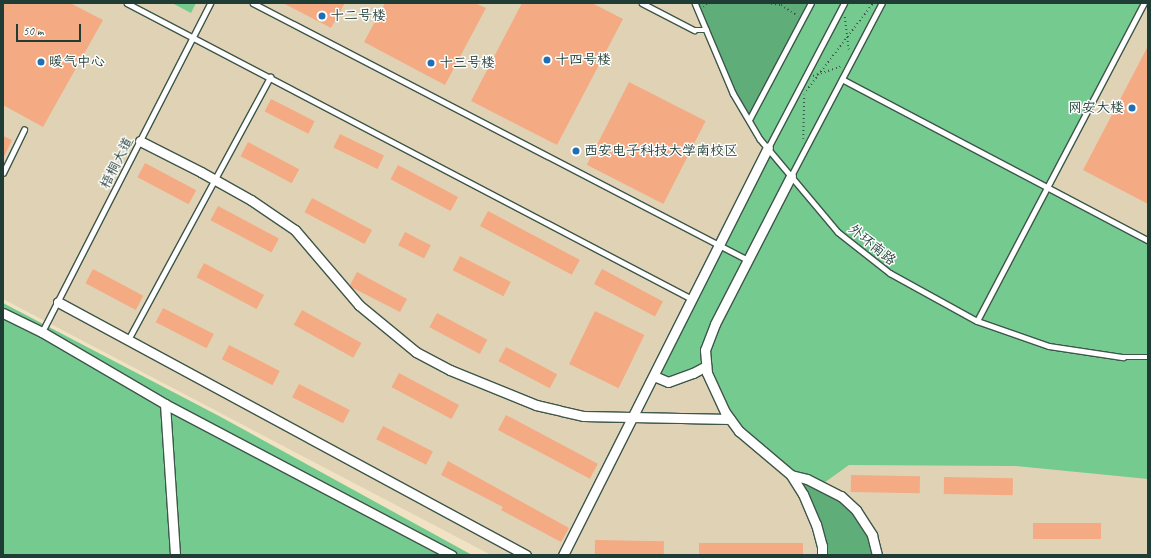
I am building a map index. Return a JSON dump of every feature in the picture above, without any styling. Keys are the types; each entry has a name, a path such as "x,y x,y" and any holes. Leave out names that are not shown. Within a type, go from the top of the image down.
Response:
{"street":[{"path":"140,141 251,200 295,230 358,305 416,352 450,370 536,405 583,416 730,419"},
{"path":"563,555 768,148"},
{"path":"791,176 709,337 705,350 706,366 715,392 739,432 791,475 803,494 816,524 822,546 822,555"},
{"path":"58,302 526,555"},
{"path":"3,314 42,332 164,404 452,555"},
{"path":"654,376 668,382 693,373 706,366"},
{"path":"164,404 175,555"},
{"path":"791,475 807,479 840,496 856,510 872,535 877,555"}],"lane":[{"path":"127,3 692,299"},
{"name":"梧桐大道","path":"42,332 210,3"},
{"path":"253,3 720,244 748,260"},
{"path":"642,3 694,30 707,30"},
{"name":"外环南路","path":"695,3 733,93 768,148 838,232 890,274 977,321 1049,346 1123,357 1148,357"},
{"path":"749,120 810,3"},
{"path":"791,176 882,3"},
{"path":"977,321 1144,3"},
{"path":"768,148 844,4"},
{"path":"128,340 270,78"},
{"path":"842,79 1148,240"},
{"path":"3,173 24,130"}],"path":[{"path":"767,3 781,5 802,19"},
{"path":"800,100 873,3"},
{"path":"802,140 804,79 850,63 844,4"}],"shaded area":[{"name":"西安电子科技大学南校区","path":"3,3 1148,3 1148,555 491,555 3,299"}],"green space":[{"path":"172,3 196,3 191,13"},
{"path":"695,3 811,3 749,120 707,30"},
{"path":"811,3 1144,3 1047,186 1148,240 1148,479 1016,466 849,465 821,485 791,475 739,431 706,367 677,379 654,376 768,149 749,120"},
{"path":"3,303 219,416 472,555 3,555"},
{"path":"791,475 843,498 872,535 876,555 821,555 816,524"}],"building":[{"name":"暖气中心","path":"3,3 70,3 103,20 43,127 3,105"},
{"name":"十二号楼","path":"283,3 345,3 331,28"},
{"name":"十三号楼","path":"385,3 475,3 486,8 445,85 364,42"},
{"name":"十四号楼","path":"522,3 592,3 623,19 557,145 471,101"},
{"name":"网安大楼","path":"1148,46 1148,204 1083,170"},
{"path":"629,82 706,121 663,204 587,165"},
{"path":"271,99 315,121 308,134 265,111"},
{"path":"340,134 384,155 377,169 333,147"},
{"path":"3,136 12,140 3,159"},
{"path":"248,142 299,169 292,183 240,156"},
{"path":"145,163 196,190 189,204 137,177"},
{"path":"398,165 458,197 451,211 390,179"},
{"path":"312,198 372,230 365,244 304,212"},
{"path":"218,206 279,238 271,253 210,220"},
{"path":"488,211 580,260 572,275 480,226"},
{"path":"405,232 431,245 424,259 398,245"},
{"path":"460,256 511,282 504,296 453,270"},
{"path":"204,263 264,295 257,309 196,277"},
{"path":"93,269 143,296 136,310 85,283"},
{"path":"602,269 663,301 655,316 594,284"},
{"path":"357,272 407,299 400,312 351,287 350,285"},
{"path":"163,308 214,334 207,348 156,322"},
{"path":"302,310 361,343 353,358 294,325"},
{"path":"595,311 644,335 619,388 569,364"},
{"path":"437,313 487,340 480,354 429,327"},
{"path":"229,345 280,371 273,385 222,359"},
{"path":"506,347 557,374 550,388 498,361"},
{"path":"399,373 459,405 452,419 391,387"},
{"path":"299,384 350,410 343,423 292,397"},
{"path":"506,415 598,464 590,479 498,430"},
{"path":"383,426 433,451 426,465 376,439"},
{"path":"448,461 569,528 561,542 501,510 503,507 441,475"},
{"path":"851,475 920,476 920,493 851,492"},
{"path":"944,477 1013,478 1013,495 944,494"},
{"path":"1033,523 1101,523 1101,539 1033,539"},
{"path":"595,540 664,541 664,555 595,555"},
{"path":"699,543 803,543 803,555 699,555"}],"place":[{"name":"十二号楼","path":"322,16"},
{"name":"十四号楼","path":"547,60"},
{"name":"暖气中心","path":"41,62"},
{"name":"十三号楼","path":"431,63"},
{"name":"网安大楼","path":"1132,108"},
{"name":"西安电子科技大学南校区","path":"576,151"}]}
